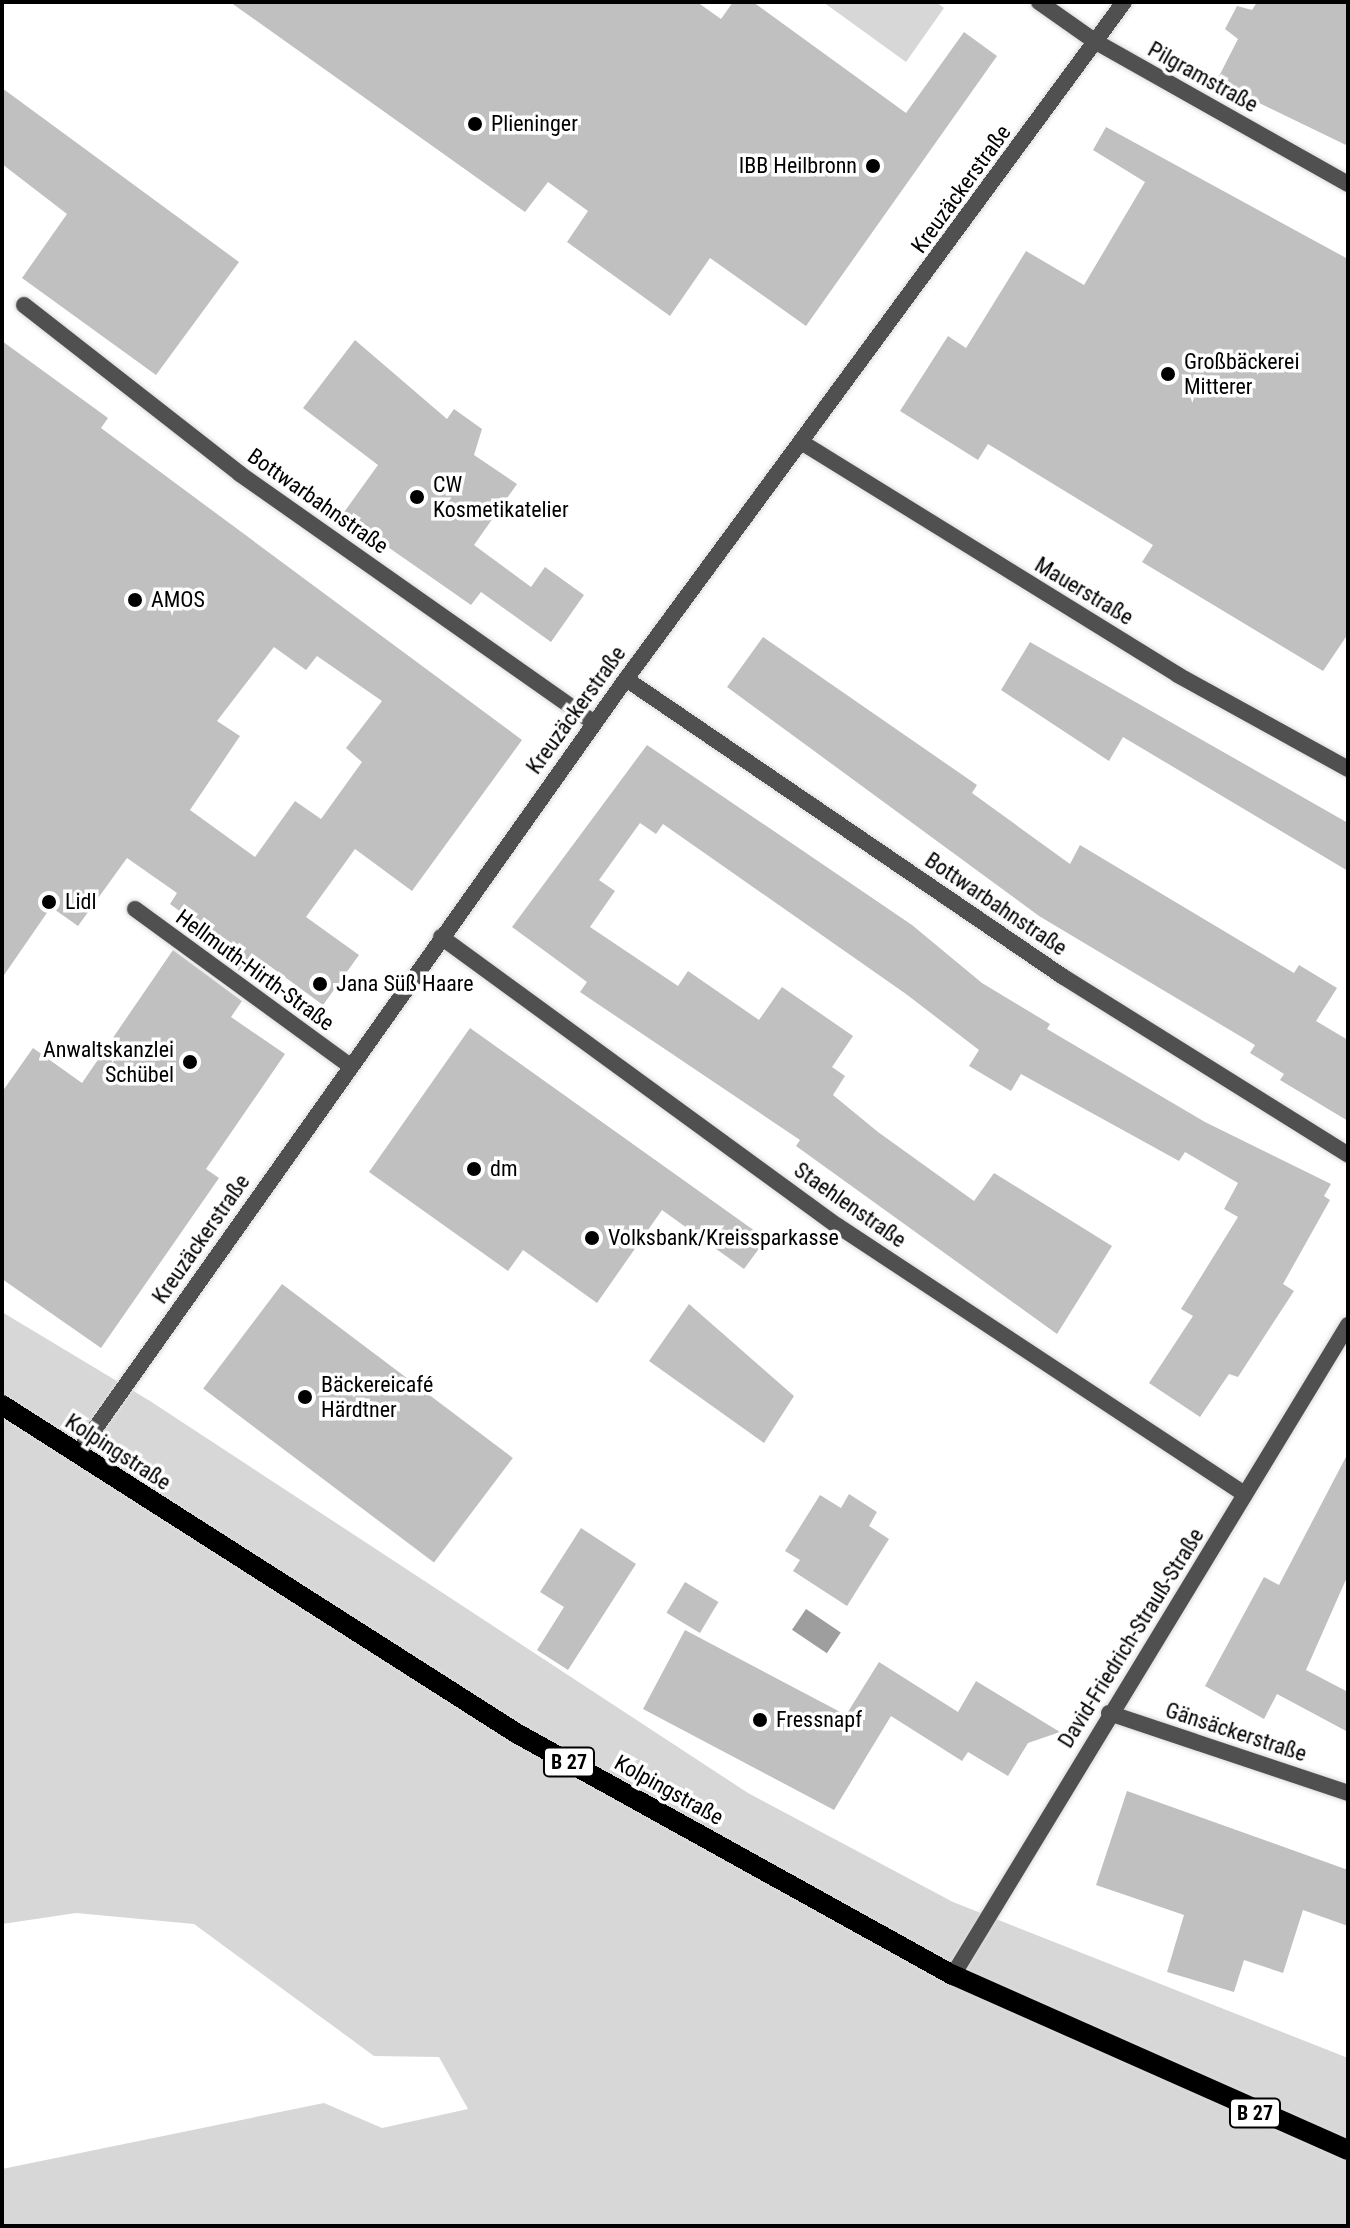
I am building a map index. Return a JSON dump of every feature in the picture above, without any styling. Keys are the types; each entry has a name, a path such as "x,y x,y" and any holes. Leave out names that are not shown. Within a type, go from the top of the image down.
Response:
{"main road":[{"name":"Kolpingstraße","path":"2,1405 516,1733 953,1975 1348,2150"}],"street":[{"name":"Pilgramstraße","path":"1039,2 1096,42 1348,184"},
{"name":"Kreuzäckerstraße","path":"77,1454 349,1065 594,723 1124,2"},
{"name":"Bottwarbahnstraße","path":"24,305 240,474 594,723"},
{"name":"Mauerstraße","path":"801,442 1178,675 1348,769"},
{"name":"Bottwarbahnstraße","path":"626,679 1062,976 1348,1155"},
{"name":"Hellmuth-Hirth-Straße","path":"135,909 349,1065"},
{"name":"Staehlenstraße","path":"441,937 838,1226 1245,1494"},
{"name":"David-Friedrich-Strauß-Straße","path":"953,1975 1109,1713 1348,1325"},
{"name":"Gänsäckerstraße","path":"1109,1713 1348,1793"}],"shaded area":[{"path":"823,2 936,2 944,8 906,62"},
{"path":"2,1312 150,1401 748,1793 953,1902 1348,2058 1348,2226 2,2226 2,2169 324,2103 382,2128 468,2109 439,2057 374,2056 194,1924 76,1913 2,1924"},
{"path":"806,1609 841,1632 827,1653 792,1630"}],"building":[{"path":"230,2 697,2 721,19 733,2 753,2 906,113 964,32 997,56 806,326 710,258 670,316 567,242 588,211 548,182 525,212"},
{"path":"1257,2 1348,2 1348,146 1216,82 1238,39 1225,29 1237,6 1252,10"},
{"path":"2,88 239,262 156,375 22,278 67,214 2,164"},
{"name":"Großbäckerei Mitterer","path":"1106,127 1348,259 1348,634 1323,671 1142,562 1153,545 988,444 978,460 900,411 948,336 966,348 1026,251 1084,285 1145,182 1093,150"},
{"path":"355,340 447,419 454,409 482,429 474,455 517,484 474,545 531,587 545,567 584,595 551,642 481,592 471,605 342,515 378,465 303,408"},
{"path":"2,341 108,418 101,428 522,740 412,891 355,849 306,917 359,955 323,1005 267,964 255,983 186,932 193,921 170,904 177,893 127,858 78,926 51,907 2,978","holes":["274,647 306,670 317,656 382,701 346,748 362,762 321,819 295,801 255,857 190,810 240,736 217,721"]},
{"path":"763,637 977,785 972,793 1070,864 1080,845 1294,973 1299,965 1337,988 1316,1021 1348,1040 1348,1121 1280,1080 1284,1074 1250,1053 1255,1045 1039,916 727,687"},
{"path":"1030,642 1348,823 1348,871 1123,737 1109,761 1001,690"},
{"path":"647,745 912,925 982,983 1050,1024 1047,1029 1205,1122 1331,1184 1324,1196 1330,1200 1283,1284 1294,1291 1238,1377 1229,1374 1200,1417 1149,1383 1193,1316 1181,1309 1238,1217 1224,1209 1238,1183 1185,1152 1179,1161 1021,1074 1011,1091 969,1066 979,1050 906,994 663,824 656,834 640,823 599,880 615,891 590,927 678,986 688,971 759,1020 782,987 853,1036 832,1067 845,1076 833,1095 878,1132 974,1201 994,1173 1112,1246 1057,1334 796,1146 800,1140 580,992 587,982 512,927"},
{"path":"173,950 242,1001 231,1017 285,1054 206,1169 219,1178 101,1348 2,1279 2,1092 33,1048 82,1083"},
{"path":"470,1028 766,1239 744,1269 662,1210 597,1303 523,1250 508,1271 369,1172"},
{"path":"282,1284 513,1458 434,1563 203,1389"},
{"path":"689,1304 794,1396 764,1443 649,1361"},
{"path":"1348,1453 1348,1575 1306,1670 1348,1692 1348,1732 1277,1694 1264,1719 1205,1686 1264,1577 1279,1585"},
{"path":"849,1494 877,1512 869,1526 889,1539 847,1606 793,1571 800,1560 785,1551 820,1495 841,1508"},
{"path":"581,1528 636,1564 568,1670 537,1650 564,1607 540,1592"},
{"path":"685,1582 718,1602 700,1633 666,1613"},
{"name":"Fressnapf","path":"685,1630 846,1715 879,1662 958,1712 976,1681 1060,1732 1028,1743 1008,1776 968,1752 962,1761 891,1716 834,1810 643,1709"},
{"path":"1127,1791 1348,1870 1348,1926 1303,1910 1283,1973 1244,1960 1234,1992 1167,1972 1184,1915 1096,1885"}],"place":[{"name":"Plieninger","path":"475,124"},
{"name":"IBB Heilbronn","path":"873,166"},
{"name":"Großbäckerei Mitterer","path":"1168,374"},
{"name":"CW Kosmetikatelier","path":"417,497"},
{"name":"AMOS","path":"135,600"},
{"name":"Lidl","path":"49,902"},
{"name":"Jana Süß Haare","path":"320,984"},
{"name":"Anwaltskanzlei Schübel","path":"190,1062"},
{"name":"dm","path":"474,1169"},
{"name":"Volksbank/Kreissparkasse","path":"592,1238"},
{"name":"Bäckereicafé Härdtner","path":"305,1397"},
{"name":"Fressnapf","path":"760,1720"}]}
